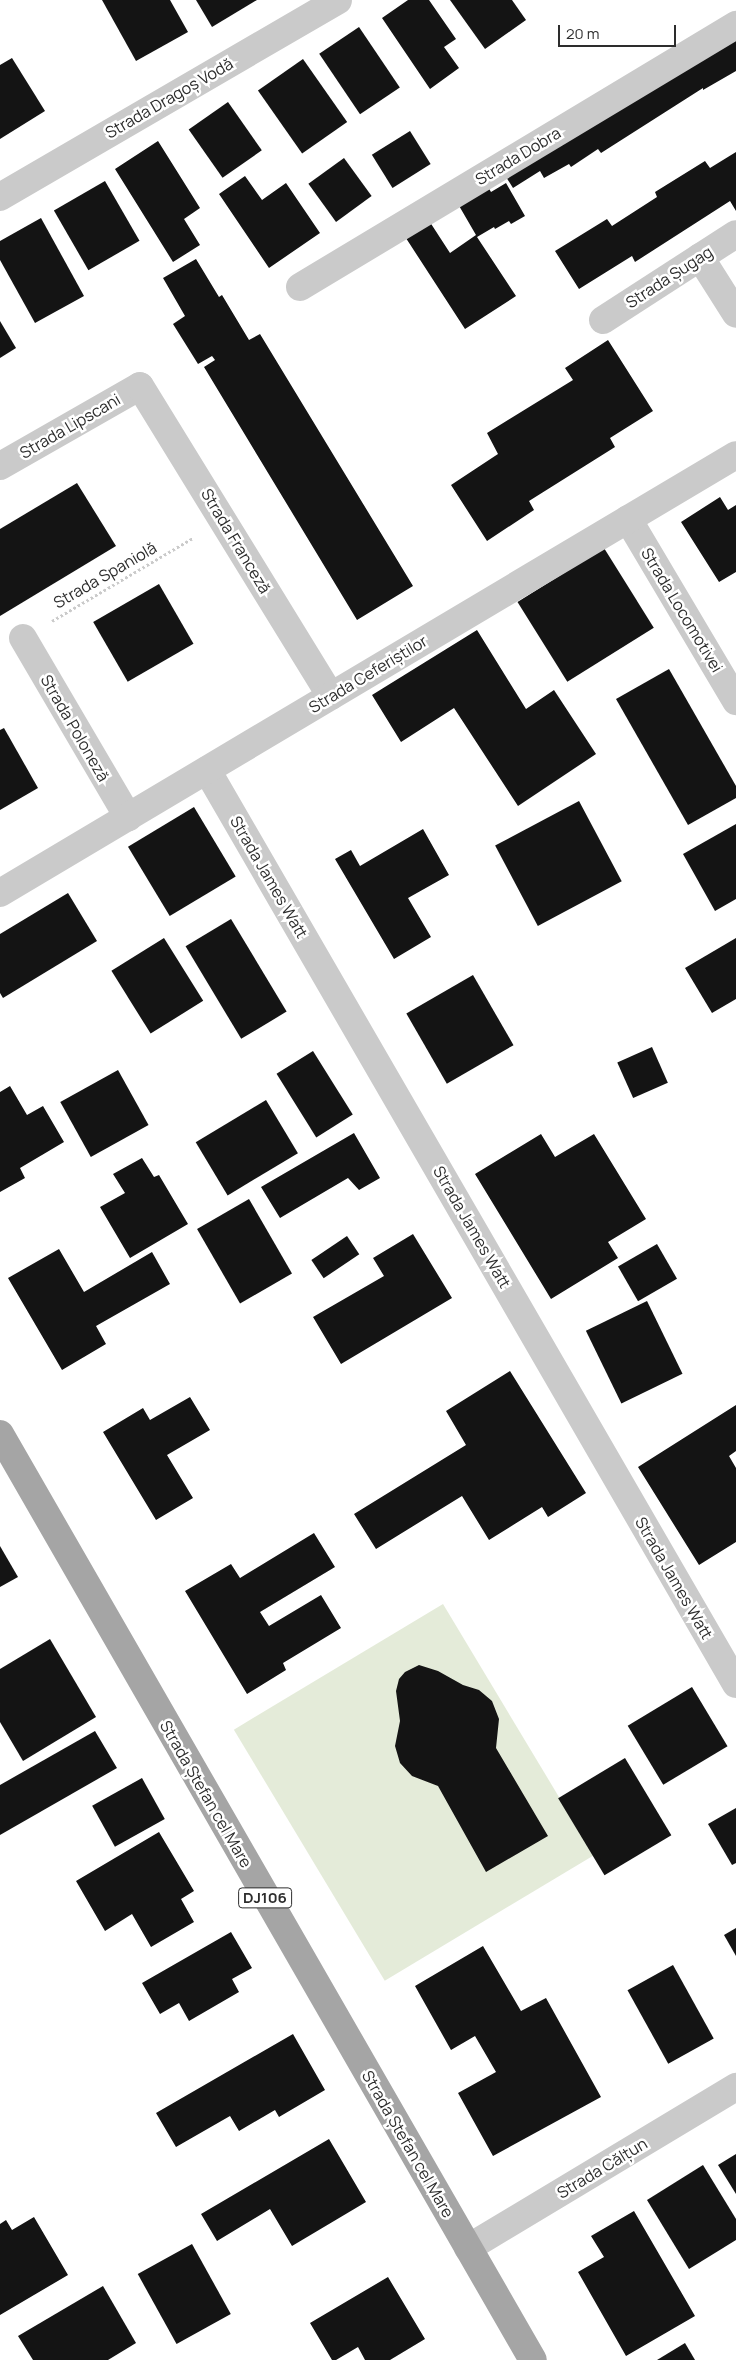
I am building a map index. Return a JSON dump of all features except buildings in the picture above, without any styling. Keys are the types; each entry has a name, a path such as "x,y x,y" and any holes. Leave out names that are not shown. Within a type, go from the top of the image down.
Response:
{"main road":[{"name":"Strada Ștefan cel Mare","path":"0,1434 532,2360"}],"street":[{"name":"Strada Dragoș Vodă","path":"0,197 338,0"},
{"name":"Strada Dobra","path":"300,287 736,25"},
{"name":"Strada Șugag","path":"602,320 736,234"},
{"path":"700,257 736,314"},
{"name":"Strada Lipscani","path":"0,466 140,386"},
{"name":"Strada Franceză","path":"140,386 331,696"},
{"name":"Strada Ceferiștilor","path":"0,893 736,455"},
{"name":"Strada Locomotivei","path":"628,519 736,701"},
{"name":"Strada Poloneză","path":"23,638 128,817"},
{"name":"Strada James Watt","path":"207,770 736,1684"},
{"name":"Strada Călțun","path":"468,2248 736,2087"}],"path":[{"name":"Strada Spaniolă","path":"23,638 223,520"}],"green space":[{"path":"443,1604 594,1855 385,1981 234,1730"}]}
